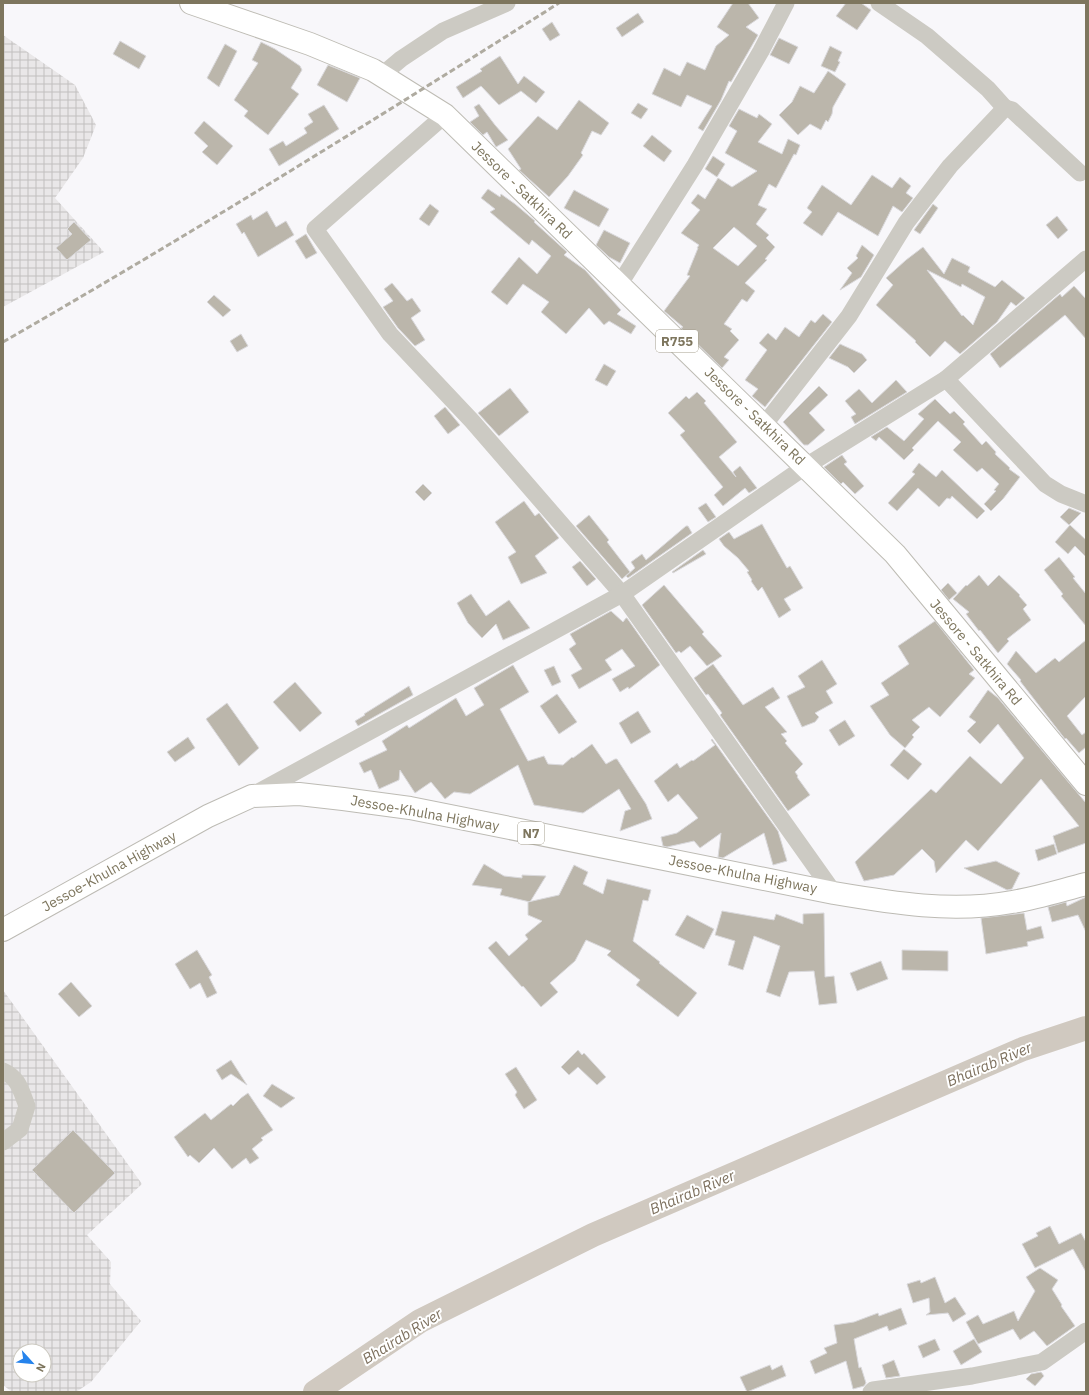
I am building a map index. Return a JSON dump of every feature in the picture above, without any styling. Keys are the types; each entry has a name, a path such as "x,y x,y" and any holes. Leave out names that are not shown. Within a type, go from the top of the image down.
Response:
{"main road":[{"name":"Jessore - Satkhira Rd","path":"191,3 310,44 382,74 445,115 895,554 1086,784"},
{"name":"Jessoe-Khulna Highway","path":"3,930 208,816 252,796 299,794 410,808 898,904 926,906 979,906 1013,902 1086,884"}],"street":[{"path":"382,74 401,59 443,32 507,3"},
{"path":"620,285 695,165 761,51 786,3"},
{"path":"879,3 927,36 988,89 1006,108 1012,110 1080,173"},
{"path":"764,425 849,316 906,223 950,166 1006,108"},
{"path":"445,115 315,229 390,334 472,421 622,594 834,892"},
{"path":"252,796 622,594 806,466 946,379 1086,259"},
{"path":"946,379 1045,484 1061,494 1086,504"},
{"path":"3,1071 10,1074 17,1081 27,1106 20,1128 3,1142"},
{"path":"871,1392 873,1390 972,1376 1042,1362 1086,1331"}],"shaded area":[{"path":"3,35 75,85 96,125 83,158 55,198 104,252 3,307"},
{"path":"3,990 142,1184 87,1235 111,1262 110,1284 141,1321 91,1382 76,1392 12,1392 3,1385"}],"building":[{"path":"733,3 748,3 759,18 746,27 758,35 731,82 729,81 721,100 703,131 698,128 712,106 687,95 681,107 652,94 664,68 680,76 687,62 705,70 716,46 729,35 717,27"},
{"path":"846,3 861,3 871,10 857,30 836,16"},
{"path":"638,13 644,22 622,37 616,28"},
{"path":"552,22 560,35 550,41 542,29"},
{"path":"779,38 798,47 789,64 770,55"},
{"path":"120,41 146,56 139,69 113,54"},
{"path":"261,42 275,49 300,66 302,70 291,88 299,94 268,135 244,116 248,111 234,100 258,63 252,60"},
{"path":"225,44 237,51 219,87 207,78"},
{"path":"830,46 842,52 838,61 840,62 835,72 821,66"},
{"path":"500,56 518,84 524,76 545,92 536,103 521,91 499,105 481,86 463,98 456,87 482,71 480,69"},
{"path":"328,65 360,78 347,102 317,85"},
{"path":"828,71 846,84 833,107 832,114 828,122 826,120 821,130 810,124 798,135 779,115 792,102 800,86 814,93"},
{"path":"579,100 609,123 601,135 592,131 581,153 583,155 568,176 549,197 519,170 521,169 508,149 538,116 557,130"},
{"path":"638,103 648,109 641,119 631,113"},
{"path":"479,104 508,140 496,147 487,132 483,135 470,122 479,116 474,107"},
{"path":"324,105 339,129 279,166 269,149 283,141 286,146 307,133 304,128 313,122 308,114"},
{"path":"739,109 757,118 759,114 772,124 758,142 782,154 788,139 800,145 796,155 794,154 776,188 769,184 758,205 767,209 756,224 769,235 766,238 775,247 765,259 767,260 745,283 755,291 747,302 742,299 724,324 732,329 730,331 739,340 724,357 729,360 722,368 681,328 683,327 664,311 690,276 687,275 699,245 681,233 700,210 691,203 698,194 705,199 718,178 732,187 757,171 725,153 737,131 729,126","holes":["734,227 757,246 738,266 713,248"]},
{"path":"204,121 233,146 217,165 202,152 208,146 194,133"},
{"path":"652,135 672,151 664,162 643,146"},
{"path":"713,156 725,164 717,177 705,169"},
{"path":"872,175 892,188 900,177 911,186 906,193 913,198 902,212 893,206 878,236 838,212 822,236 803,223 812,212 807,208 822,185 851,205"},
{"path":"488,189 500,197 501,194 515,204 567,252 564,255 585,270 621,310 617,314 636,326 631,334 609,321 604,325 589,308 566,334 541,312 549,302 523,284 507,305 491,292 519,257 537,274 551,256 532,240 529,245 490,212 495,209 481,198"},
{"path":"574,190 609,209 599,227 564,208"},
{"path":"430,204 439,211 429,226 419,219"},
{"path":"933,204 938,208 920,234 914,230"},
{"path":"267,211 276,227 286,221 294,235 258,257 244,232 242,234 236,224 251,215 253,220"},
{"path":"1057,216 1068,230 1058,239 1046,225"},
{"path":"74,222 91,240 67,260 56,248 72,234 67,229"},
{"path":"604,230 630,243 620,263 609,257 596,245"},
{"path":"306,234 317,253 306,259 295,241"},
{"path":"862,245 874,255 861,277 840,290 852,273 847,268 858,258 856,256"},
{"path":"923,247 944,274 952,258 970,267 968,272 995,287 1002,280 1025,298 1016,306 1011,302 997,322 960,354 945,341 930,357 915,342 916,341 876,305 893,285 886,278","holes":["927,270 961,287 962,284 985,297 973,325 963,315 962,316"]},
{"path":"392,283 407,301 412,298 421,311 411,318 425,340 415,346 398,328 383,307 393,301 384,289"},
{"path":"1074,286 1086,299 1086,339 1065,315 1000,368 990,354 1060,294 1062,297"},
{"path":"214,295 231,310 223,317 207,302"},
{"path":"823,314 832,322 765,407 752,396 758,389 745,380 767,350 759,343 768,333 776,340 785,327 799,337 811,320 815,323"},
{"path":"241,334 248,346 237,352 230,341"},
{"path":"840,344 862,354 867,360 854,373 848,367 829,358"},
{"path":"604,364 616,371 607,386 595,380"},
{"path":"896,380 907,392 855,424 851,417 856,414 845,401 859,389 872,403"},
{"path":"819,386 828,395 809,413 825,430 808,445 804,445 783,422"},
{"path":"510,388 529,412 499,436 478,413"},
{"path":"697,392 706,401 704,403 737,442 719,457 736,477 733,472 740,466 757,488 749,493 745,488 723,506 714,495 723,487 680,435 685,431 668,413 686,396 689,399"},
{"path":"935,399 950,414 954,411 965,422 963,424 982,445 986,441 996,452 995,454 1010,468 1009,469 1020,477 1003,499 991,511 984,504 996,491 994,490 999,484 982,468 977,472 953,450 961,442 938,421 912,448 914,450 904,460 879,437 876,441 871,437 887,427 904,441 924,419 918,414"},
{"path":"445,407 460,425 448,434 434,416"},
{"path":"842,455 847,462 844,464 864,486 855,494 843,482 841,484 824,467"},
{"path":"919,463 936,477 942,470 985,511 977,519 952,496 950,499 947,498 939,507 918,488 897,511 888,503 915,474 912,472"},
{"path":"423,484 432,493 424,501 415,492"},
{"path":"524,501 535,516 539,513 559,538 535,556 547,573 521,584 508,557 516,552 495,522"},
{"path":"706,503 716,517 708,522 698,508"},
{"path":"1069,508 1081,513 1069,525 1060,517"},
{"path":"589,515 609,540 607,542 630,572 622,579 576,526"},
{"path":"762,524 787,568 790,566 803,588 784,599 791,610 779,618 762,587 758,591 751,581 752,580 747,572 749,571 719,539 729,532 734,539"},
{"path":"1070,525 1086,540 1086,557 1075,546 1068,554 1055,542"},
{"path":"686,526 688,526 692,533 628,578 626,576 635,568 631,562 642,554 646,560"},
{"path":"703,550 706,554 673,573 672,572"},
{"path":"1059,557 1086,594 1086,626 1061,596 1063,594 1044,570"},
{"path":"580,561 596,579 587,586 572,567"},
{"path":"979,575 988,586 999,575 1020,595 1019,596 1027,605 1023,609 1031,620 1007,639 1009,641 998,653 966,614 969,612 953,599 966,585 967,586"},
{"path":"948,583 957,593 949,600 941,590"},
{"path":"664,585 704,632 702,634 722,656 707,666 690,646 681,653 679,651 676,653 642,605"},
{"path":"471,594 486,616 509,600 530,628 503,640 496,624 482,638 468,623 457,603"},
{"path":"611,611 623,622 627,618 660,665 629,689 628,687 620,692 612,679 635,666 622,649 605,660 612,670 579,689 571,675 582,669 569,649 576,644 570,634"},
{"path":"935,621 974,670 969,674 975,678 940,717 929,707 912,720 920,727 912,735 914,737 905,748 890,735 870,706 889,695 881,683 909,664 898,646"},
{"path":"1086,640 1086,696 1067,716 1082,735 1086,732 1086,747 1079,753 1066,738 1065,739 1020,681 1021,680 1007,664 1016,651 1036,673 1055,658 1059,662"},
{"path":"822,660 837,684 826,691 833,703 815,713 819,717 815,722 802,727 787,696 805,687 798,676"},
{"path":"713,664 743,705 773,687 780,698 765,707 787,732 781,734 787,741 785,743 803,764 795,772 810,795 788,811 720,715 722,713 708,694 706,695 694,678"},
{"path":"513,665 529,692 500,709 528,761 544,756 548,764 563,765 572,757 573,758 592,744 606,764 617,759 646,804 652,819 620,831 625,811 631,809 619,789 583,813 534,805 518,765 470,794 454,792 445,799 431,782 415,793 400,770 399,780 379,789 371,770 364,773 359,763 387,750 382,741 407,725 409,728 456,698 466,716 484,705 474,688"},
{"path":"554,666 561,682 552,686 544,670"},
{"path":"295,682 322,713 300,732 273,702"},
{"path":"409,686 413,695 358,726 355,721"},
{"path":"988,690 998,698 1086,803 1086,843 1058,853 1053,836 1079,826 1041,779 978,851 966,840 936,873 934,861 922,849 894,875 864,881 855,862 931,789 936,793 970,756 1001,784 1024,758 998,724 980,744 967,731 976,722 969,717"},
{"path":"557,694 577,722 559,734 540,706"},
{"path":"227,703 259,748 239,766 206,719"},
{"path":"638,711 651,732 631,744 619,723"},
{"path":"845,720 855,736 839,746 829,730"},
{"path":"188,737 195,748 175,762 167,752"},
{"path":"712,739 778,831 787,861 773,865 764,833 723,858 718,857 721,833 700,848 694,841 667,847 663,846 661,837 677,833 698,818 678,794 668,802 654,781 677,763 680,768 692,760 693,761 715,745 711,740"},
{"path":"904,749 922,764 908,780 890,765"},
{"path":"1054,844 1057,854 1038,861 1035,850"},
{"path":"996,861 1020,873 1012,889 1007,890 964,868"},
{"path":"484,864 504,876 522,878 522,875 546,876 530,902 500,895 502,889 472,885"},
{"path":"574,865 588,872 583,884 603,894 607,879 651,890 648,901 643,900 633,941 697,993 678,1017 636,985 640,980 607,955 611,951 586,940 575,961 550,983 558,992 541,1007 488,948 496,941 509,956 528,939 525,935 542,921 528,915 528,902 559,895"},
{"path":"1086,897 1086,932 1078,915 1052,922 1048,907 1066,902 1067,906"},
{"path":"722,911 774,920 776,914 803,924 803,914 824,913 825,977 834,976 837,1003 819,1005 814,971 789,972 780,997 766,992 780,946 754,936 743,970 728,965 735,941 715,935"},
{"path":"1024,913 1027,930 1041,926 1044,938 1027,942 1028,946 986,954 981,918"},
{"path":"687,915 714,929 704,949 675,935"},
{"path":"197,950 212,975 209,977 217,993 207,998 200,983 190,989 175,964"},
{"path":"902,950 948,951 948,971 902,970"},
{"path":"881,961 888,979 857,991 850,973"},
{"path":"71,982 92,1006 79,1017 58,994"},
{"path":"578,1050 582,1055 584,1053 606,1077 597,1085 578,1067 569,1075 561,1067"},
{"path":"231,1060 247,1085 231,1074 222,1080 216,1070"},
{"path":"516,1067 537,1100 524,1109 515,1095 517,1092 505,1074"},
{"path":"272,1084 295,1098 281,1108 263,1096"},
{"path":"248,1093 273,1130 261,1138 263,1140 252,1149 259,1158 250,1164 246,1158 232,1169 214,1148 199,1163 190,1155 188,1157 174,1137 205,1113 211,1120 231,1104 233,1106"},
{"path":"73,1130 115,1173 74,1213 32,1170"},
{"path":"1050,1226 1059,1244 1081,1233 1086,1242 1086,1272 1073,1249 1035,1268 1022,1244 1038,1236 1036,1233"},
{"path":"1040,1268 1058,1280 1052,1289 1062,1305 1061,1306 1075,1326 1047,1346 1034,1331 1020,1340 1013,1329 978,1344 966,1322 978,1315 983,1324 1014,1311 1018,1321 1035,1291 1026,1277"},
{"path":"935,1277 945,1303 955,1297 966,1314 953,1322 948,1313 926,1315 930,1312 929,1298 913,1303 907,1284 920,1280 921,1283"},
{"path":"901,1308 907,1324 889,1331 887,1326 854,1339 859,1368 861,1367 866,1383 864,1386 853,1389 846,1361 815,1374 810,1361 827,1353 824,1348 837,1343 834,1325 854,1322 878,1313 879,1316"},
{"path":"935,1339 940,1350 923,1358 918,1346"},
{"path":"974,1339 982,1352 961,1365 953,1351"},
{"path":"894,1360 900,1376 886,1378 882,1365"},
{"path":"770,1365 772,1370 782,1365 786,1376 747,1392 740,1377"},
{"path":"1041,1372 1044,1376 1035,1386 1026,1379 1031,1374"}],"waterway":[{"name":"Bhairab River","path":"315,1392 420,1321 593,1235 1023,1049 1086,1028"}],"railway":[{"path":"3,342 283,176 559,3"}]}
